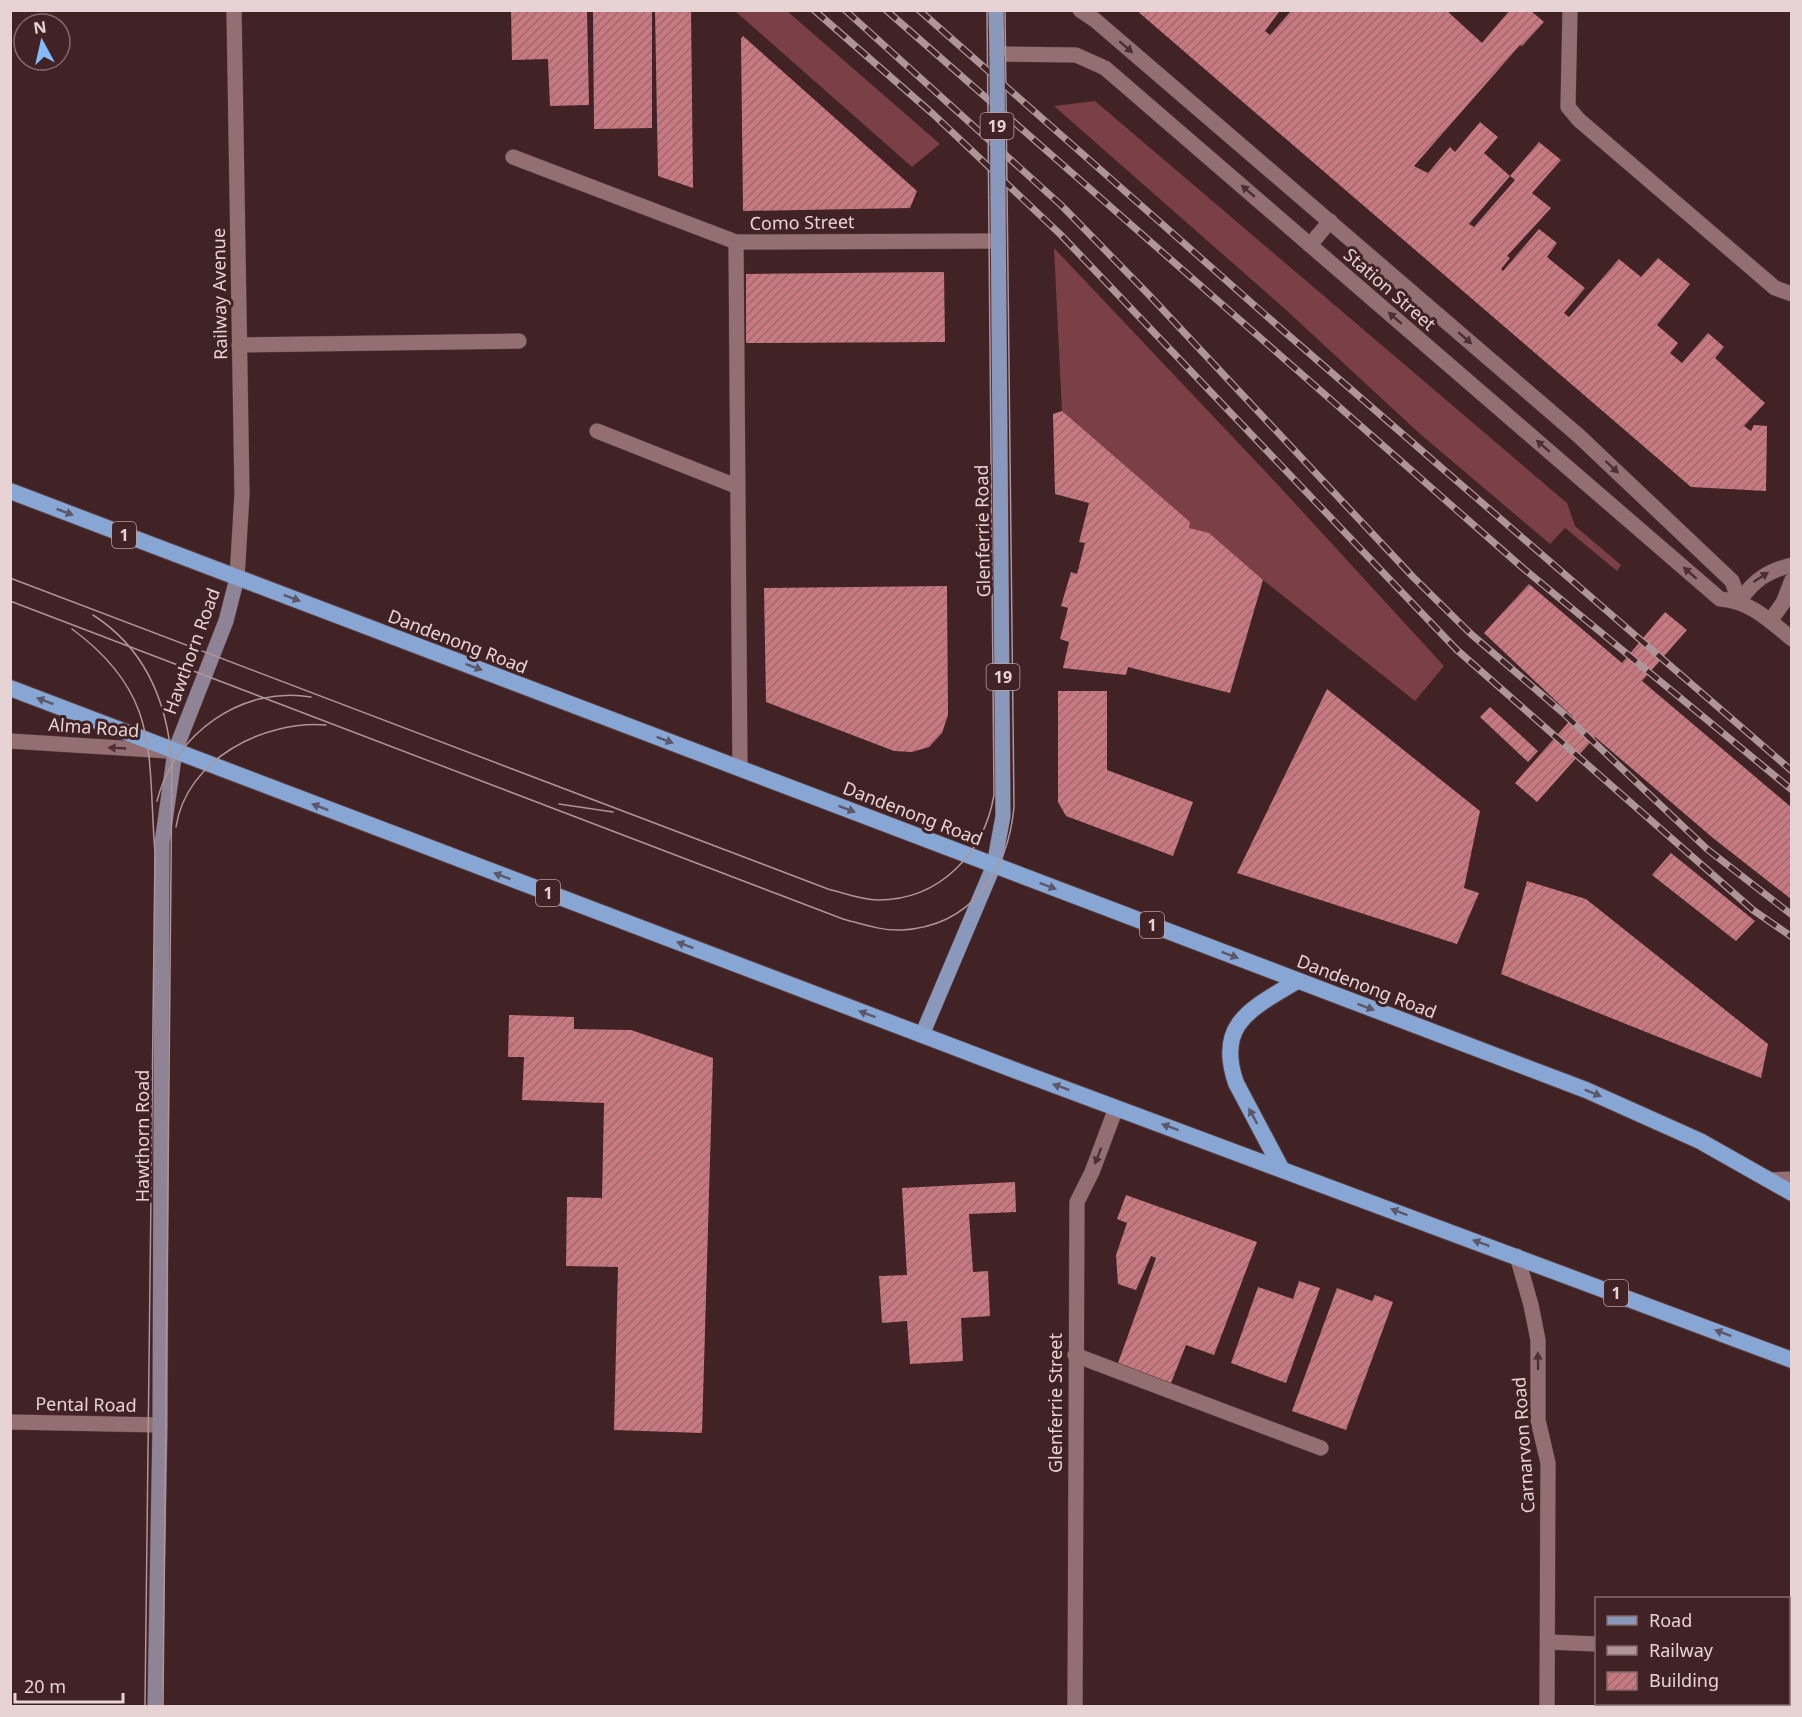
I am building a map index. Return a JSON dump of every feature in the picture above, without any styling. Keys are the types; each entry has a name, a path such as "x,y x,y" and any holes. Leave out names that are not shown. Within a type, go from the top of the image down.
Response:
{"highway":[{"name":"Dandenong Road","path":"10,491 1644,1114 1791,1193"},
{"name":"1","path":"10,688 922,1035 1791,1360"},
{"path":"1281,1168 1236,1083 1230,1061 1229,1044 1234,1029 1254,1007 1297,981"}],"main road":[{"name":"Glenferrie Road","path":"922,1035 994,865 1000,838 1004,781 996,10"},
{"name":"Hawthorn Road","path":"155,1707 160,1425 162,843 175,752 226,621 237,578"}],"street":[{"name":"Railway Avenue","path":"234,10 242,494 237,578"},
{"name":"Station Street","path":"1080,10 1095,20 1579,436 1732,581 1739,601"},
{"path":"1570,10 1568,107 1579,120 1775,288 1791,294"},
{"name":"Station Street","path":"997,55 1076,55 1105,68 1720,600 1739,601 1770,621 1791,639"},
{"name":"Como Street","path":"513,157 736,242 998,241"},
{"path":"1310,245 1330,221"},
{"path":"736,242 736,486 740,768"},
{"path":"239,345 519,341"},
{"path":"597,431 736,486"},
{"path":"1739,601 1756,579 1775,569 1791,565"},
{"path":"1770,621 1783,603 1791,580"},
{"name":"Alma Road","path":"10,741 175,752"},
{"name":"Glenferrie Street","path":"1075,1707 1077,1202 1092,1172 1116,1108"},
{"path":"1769,1180 1791,1179"},
{"name":"Carnarvon Road","path":"1516,1256 1531,1305 1538,1340 1538,1420 1548,1463 1547,1707"},
{"path":"1075,1356 1321,1448"},
{"name":"Pental Road","path":"10,1422 160,1425"},
{"path":"1548,1642 1595,1644"}],"shaded area":[{"path":"735,11 787,11 940,144 912,167"},
{"path":"1095,101 1567,503 1575,526 1621,565 1617,571 1565,528 1550,544 1419,433 1285,309 1054,106"},
{"path":"1054,248 1279,486 1444,666 1415,701 1263,580 1189,528 1062,411"}],"building":[{"path":"511,10 587,10 589,105 550,106 548,59 512,60"},
{"path":"593,10 652,10 652,128 594,129"},
{"path":"655,10 691,10 693,188 658,176"},
{"path":"1136,10 1277,10 1279,12 1265,31 1270,35 1292,10 1446,10 1482,43 1510,10 1530,10 1544,22 1522,46 1520,45 1414,166 1428,173 1450,147 1455,152 1480,122 1498,137 1484,153 1510,176 1539,142 1561,160 1532,193 1551,208 1507,256 1510,258 1501,269 1503,271 1539,229 1557,243 1547,257 1585,288 1564,313 1569,317 1619,259 1641,277 1658,258 1690,284 1657,325 1678,343 1670,353 1682,363 1708,333 1724,347 1715,358 1765,403 1744,426 1751,431 1754,425 1767,426 1766,491 1691,487","holes":["1510,176 1515,180 1474,227 1469,224"]},
{"path":"743,36 917,191 910,208 743,211 741,39"},
{"path":"944,272 945,342 746,343 746,274"},
{"path":"1062,411 1190,522 1189,528 1209,533 1263,580 1230,693 1128,667 1126,675 1063,668 1069,642 1060,639 1068,608 1061,606 1071,572 1077,574 1085,543 1079,542 1089,503 1055,494 1053,414"},
{"path":"1529,584 1622,663 1665,612 1687,630 1642,681 1791,807 1791,899 1713,838 1595,737 1537,802 1515,783 1573,717 1484,633"},
{"path":"947,586 948,715 942,733 929,747 912,752 894,751 766,702 764,588"},
{"path":"1327,689 1480,811 1464,888 1479,893 1457,944 1237,873"},
{"path":"1058,691 1107,691 1107,770 1193,802 1173,856 1066,816 1058,802"},
{"path":"1490,707 1538,751 1528,762 1480,717"},
{"path":"1671,853 1755,921 1736,941 1652,875"},
{"path":"1527,881 1586,899 1768,1044 1761,1078 1501,974"},
{"path":"509,1015 574,1017 574,1029 631,1030 713,1058 702,1433 614,1430 618,1267 566,1266 567,1197 602,1198 604,1103 522,1100 524,1057 508,1057"},
{"path":"1015,1182 1016,1212 969,1214 973,1272 988,1271 990,1316 961,1318 963,1361 910,1364 907,1321 882,1323 879,1276 907,1275 902,1188"},
{"path":"1126,1195 1257,1242 1214,1355 1186,1345 1171,1383 1118,1363 1156,1258 1151,1256 1136,1290 1118,1284 1116,1255 1127,1223 1117,1219"},
{"path":"1299,1281 1320,1288 1286,1383 1231,1363 1258,1287 1293,1299"},
{"path":"1337,1288 1372,1301 1375,1295 1393,1302 1346,1430 1292,1411"}],"tram line":[{"path":"10,578 828,889 859,898 878,900 900,898 921,892 939,882 956,869 969,854 989,816 994,795 987,10"},
{"path":"10,601 843,919 880,928 902,930 927,926 948,918 967,906 982,891 994,873 1004,853 1014,807 1005,10"},
{"path":"93,615 127,644 151,680 165,721 172,765 163,1706"},
{"path":"72,629 101,654 122,678 136,703 149,756 155,853 145,1706"},
{"path":"157,801 166,777 179,755 195,735 214,719 236,707 260,699 285,695 311,697"},
{"path":"176,827 183,803 195,782 211,764 231,749 253,737 277,729 302,725 326,725"},
{"path":"559,804 613,812"}],"railway":[{"path":"814,10 933,114 1061,235 1457,650 1753,910 1792,937"},
{"path":"845,10 1061,205 1150,296 1413,577 1471,634 1562,712 1707,849 1792,915"},
{"path":"886,10 1524,569 1792,790"},
{"path":"919,10 1287,334 1792,771"}]}
